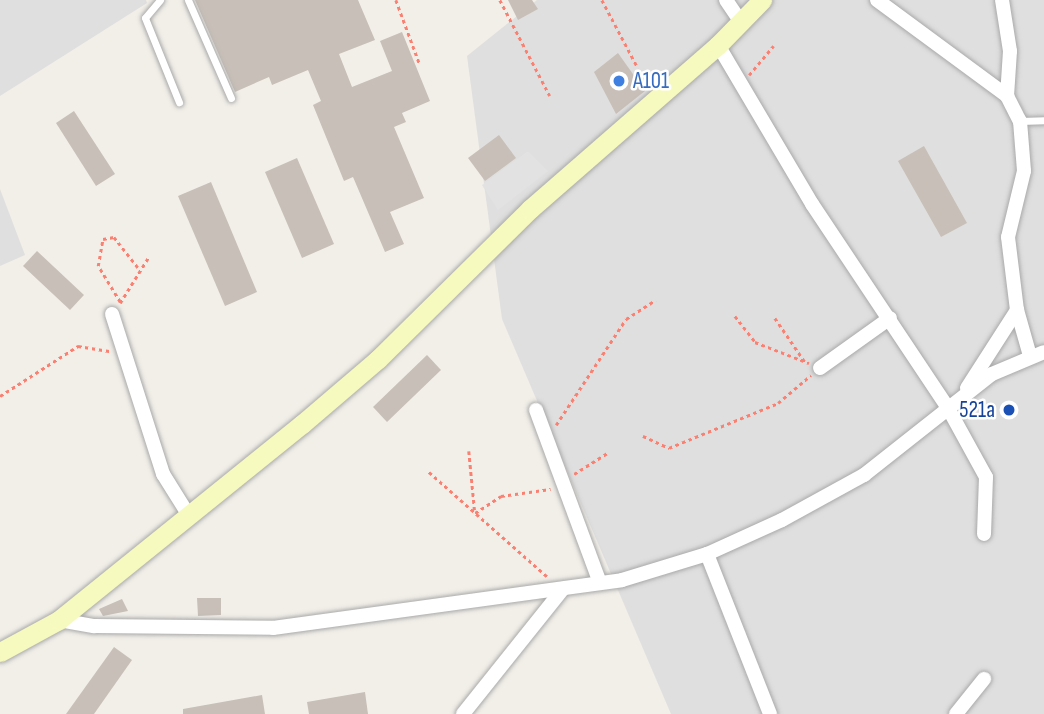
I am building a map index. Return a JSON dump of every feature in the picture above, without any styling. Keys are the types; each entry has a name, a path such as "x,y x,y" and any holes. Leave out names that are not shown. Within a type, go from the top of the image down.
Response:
{"street":[{"path":"726,0 741,22"},
{"path":"0,652 59,620 378,359 530,209 718,45 762,0"},
{"path":"59,620 94,626 273,628 562,590 600,583 708,554 864,475 992,374 1037,354 1017,310 1008,237 1024,172 1020,121 1007,96 877,0"},
{"path":"1002,0 1010,51 1007,96"},
{"path":"718,45 812,204 948,408 986,477 984,534"},
{"path":"116,309 125,353 163,474 188,514"},
{"path":"961,398 1017,310"},
{"path":"820,368 890,318"},
{"path":"536,410 600,583"},
{"path":"708,554 770,714"},
{"path":"463,714 562,590"},
{"path":"956,714 984,679"}],"lane":[{"path":"160,0 145,18 179,102"},
{"path":"188,0 230,98"},
{"path":"1020,121 1044,120"}],"path":[{"path":"396,0 420,65"},
{"path":"500,0 550,96"},
{"path":"602,0 638,68"},
{"path":"741,86 773,46"},
{"path":"116,309 97,266 103,239 114,237 140,270"},
{"path":"116,309 148,258"},
{"path":"547,440 626,319 655,300"},
{"path":"643,436 670,448 778,403 820,368 755,342 735,316"},
{"path":"775,318 805,362"},
{"path":"0,396 78,346 125,353"},
{"path":"469,451 474,513"},
{"path":"474,513 501,496 563,484 610,452"},
{"path":"429,472 562,590"}],"shaded area":[{"path":"0,0 146,0 147,3 0,96"},
{"path":"537,0 1044,0 1044,714 671,714 502,319 467,56"},
{"path":"528,151 548,171 498,210 482,185"},
{"path":"0,189 25,255 0,266"}],"building":[{"path":"195,0 358,0 375,40 339,54 352,87 392,71 380,41 402,32 430,101 402,113 406,122 394,127 424,198 390,212 404,244 385,252 353,177 344,181 313,105 321,101 308,70 272,85 269,77 235,92"},
{"path":"508,0 532,0 538,9 518,20"},
{"name":"A101","path":"618,53 645,91 616,114 594,72"},
{"path":"74,111 115,174 96,186 56,123"},
{"path":"499,135 516,158 485,181 468,158"},
{"path":"924,146 967,223 941,237 898,161"},
{"path":"297,158 334,244 302,258 265,172"},
{"path":"211,182 257,292 225,306 178,196"},
{"path":"37,251 84,295 70,310 23,266"},
{"path":"427,355 441,370 387,422 373,407"},
{"path":"197,598 221,598 221,615 198,616"},
{"path":"122,599 128,611 103,616 99,609"},
{"path":"114,647 132,660 94,714 66,714"},
{"path":"365,692 368,714 309,714 307,702"},
{"path":"262,695 265,714 183,714 183,709"}],"place":[{"name":"A101","path":"619,81"},
{"name":"521a","path":"1009,410"}]}
